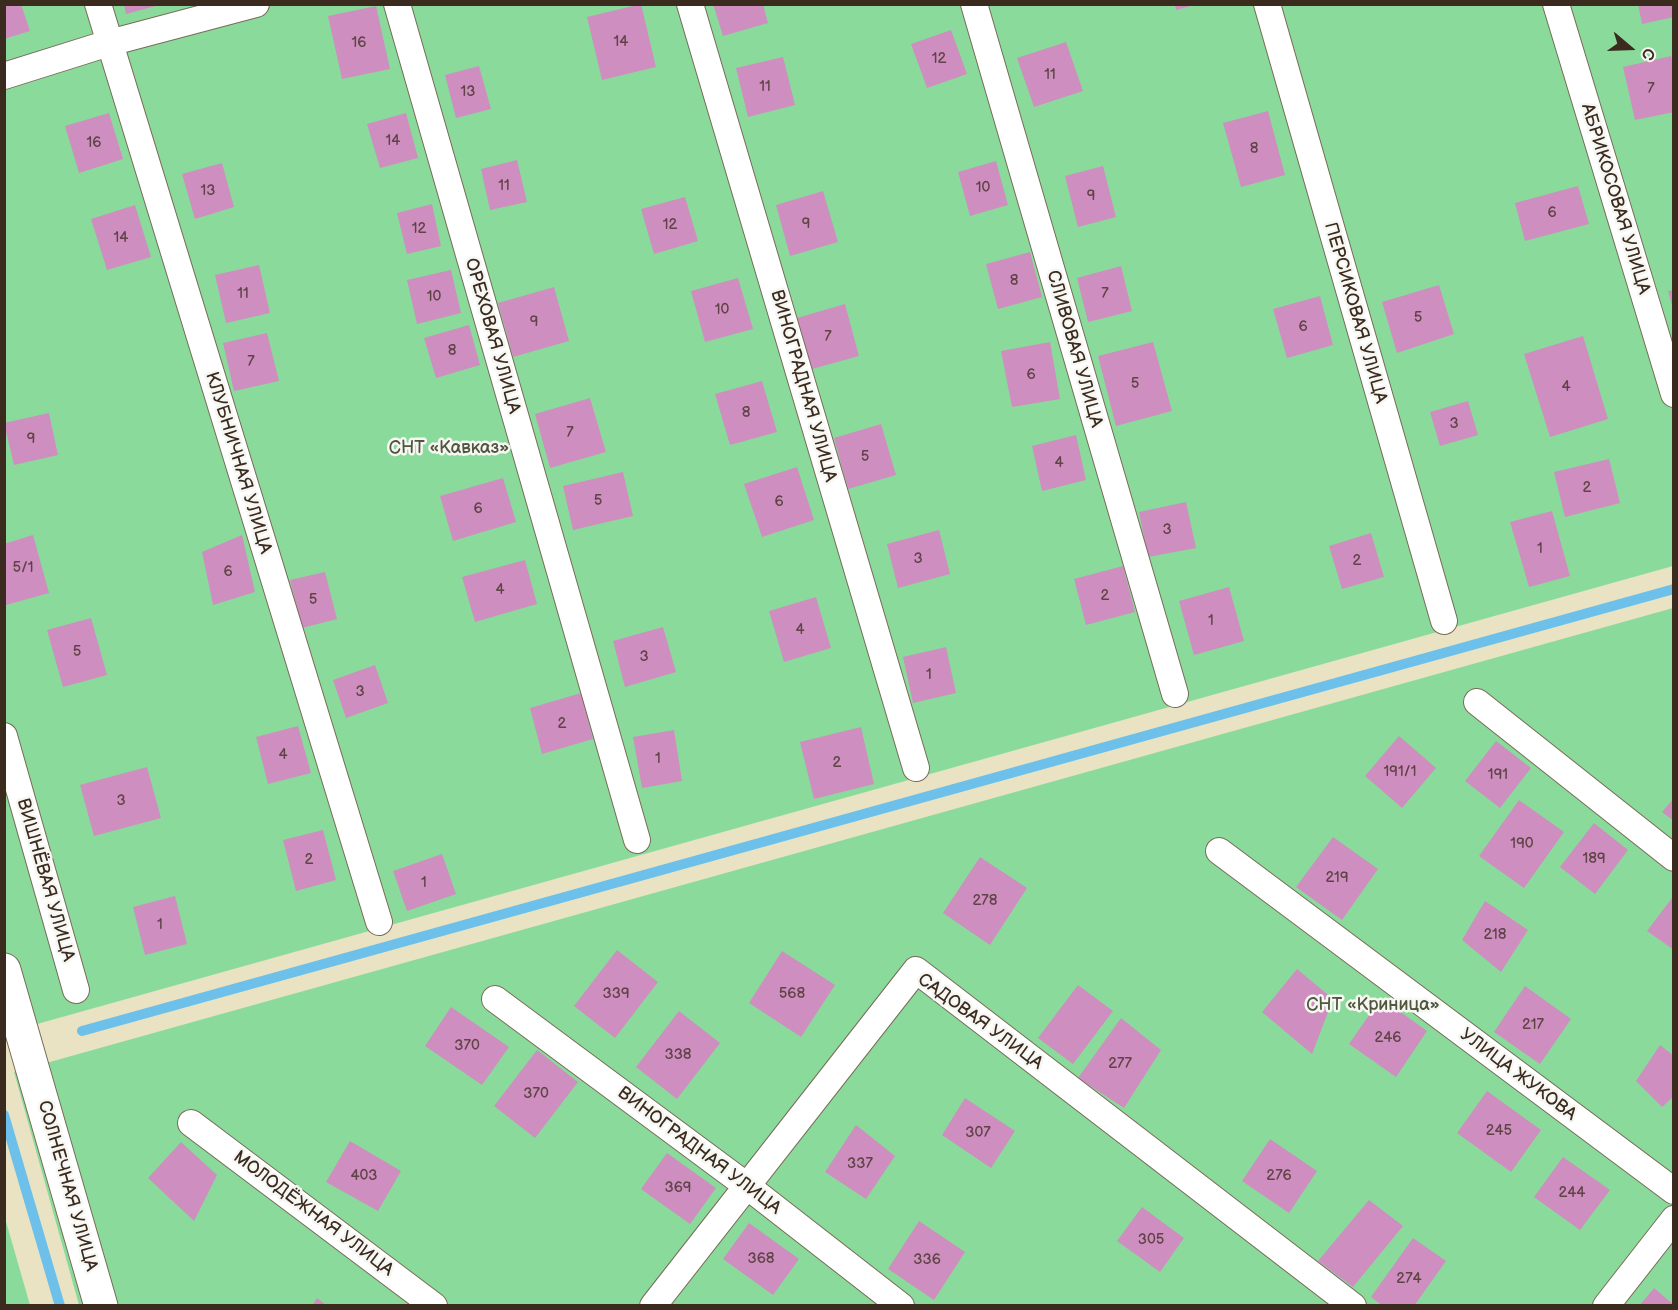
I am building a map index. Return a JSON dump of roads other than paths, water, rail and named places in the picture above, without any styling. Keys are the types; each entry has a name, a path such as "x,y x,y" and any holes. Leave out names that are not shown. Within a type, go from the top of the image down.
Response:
{"street":[{"name":"КЛУБНИЧНАЯ УЛИЦА","path":"98,4 379,922"},
{"path":"4,76 109,44 256,4"},
{"name":"ОРЕХОВАЯ УЛИЦА","path":"397,4 637,840"},
{"name":"ВИНОГРАДНАЯ УЛИЦА","path":"690,4 916,768"},
{"name":"СЛИВОВАЯ УЛИЦА","path":"974,4 1175,694"},
{"name":"ПЕРСИКОВАЯ УЛИЦА","path":"1266,4 1444,621"},
{"name":"АБРИКОСОВАЯ УЛИЦА","path":"1556,4 1674,394"},
{"path":"1477,702 1674,858"},
{"name":"ВИШНЁВАЯ УЛИЦА","path":"4,736 76,990"},
{"name":"УЛИЦА ЖУКОВА","path":"1219,852 1674,1191"},
{"name":"СОЛНЕЧНАЯ УЛИЦА","path":"4,970 101,1305"},
{"name":"САДОВАЯ УЛИЦА","path":"653,1305 916,970 1353,1305"},
{"name":"ВИНОГРАДНАЯ УЛИЦА","path":"495,999 747,1186 902,1305"},
{"name":"МОЛОДЁЖНАЯ УЛИЦА","path":"191,1123 434,1305"},
{"path":"1606,1305 1674,1219"}],"waterway":[{"path":"82,1031 1674,589"},
{"path":"4,1115 60,1306"}],"park label":[{"name":"СНТ «Кавказ»","path":"449,448"},
{"name":"СНТ «Криница»","path":"1373,1005"}]}
